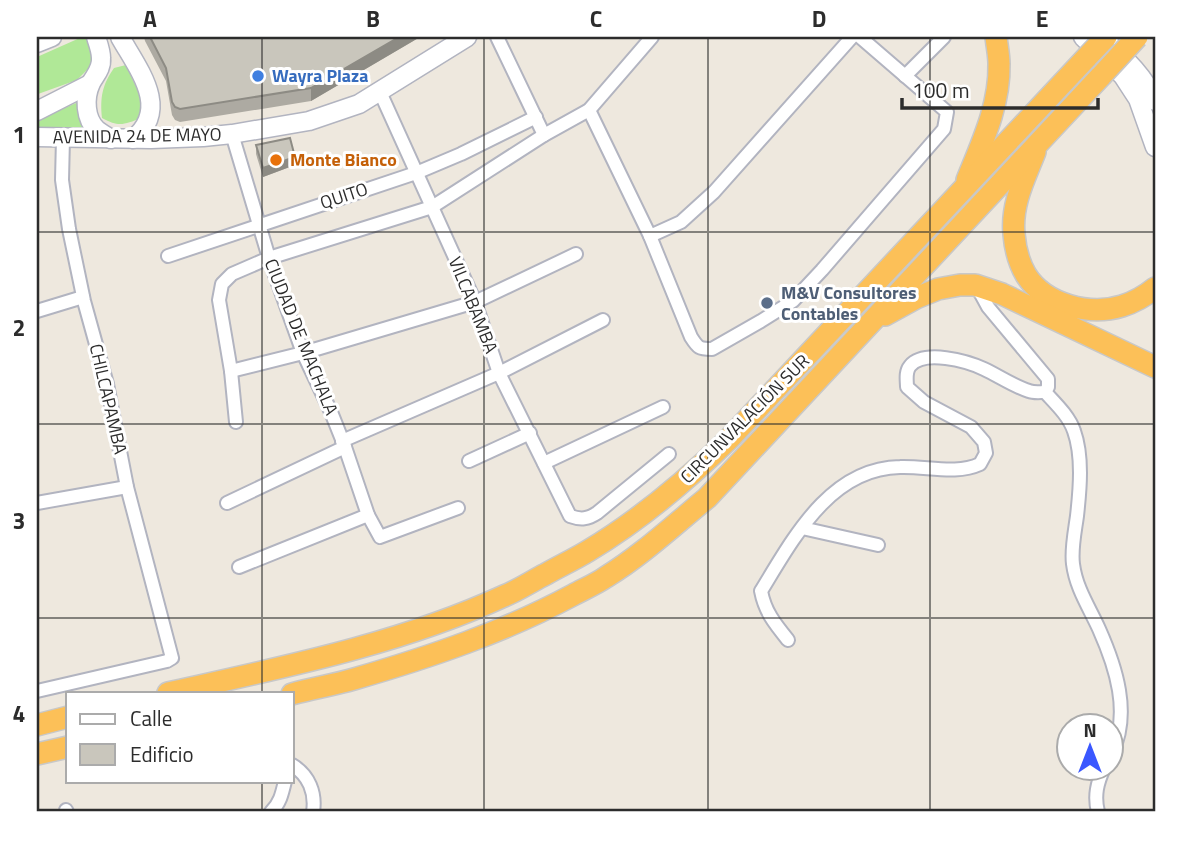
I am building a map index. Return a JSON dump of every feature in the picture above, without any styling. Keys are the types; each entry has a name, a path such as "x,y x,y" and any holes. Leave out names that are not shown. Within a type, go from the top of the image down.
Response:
{"highway":[{"path":"962,191 990,121 996,94 999,64 996,37"},
{"name":"CIRCUNVALACIÓN SUR","path":"174,692 264,672 424,628 466,613 507,596 589,551 632,522 675,489 729,439 962,191 1085,47 1104,37"},
{"name":"CIRCUNVALACIÓN SUR","path":"294,693 352,680 506,628 605,578 638,555 706,498 1137,37"},
{"path":"1040,140 1021,185 1014,215 1015,242 1027,276 1046,295 1060,302 1087,309 1120,307 1145,296 1155,288"},
{"path":"868,325 938,289 975,285 1002,294 1155,367"},
{"path":"37,725 66,718"},
{"path":"37,754 66,747"}],"main road":[{"path":"37,43 52,37"},
{"path":"96,37 101,59 99,72 90,84 88,114 98,131 111,139"},
{"path":"120,37 143,78 150,97 151,111 148,122 142,132 133,139"},
{"name":"AVENIDA 24 DE MAYO","path":"37,137 171,139 232,134 309,121 359,104 467,37"},
{"path":"1104,37 1149,87 1155,101"},
{"path":"1085,47 1123,76 1138,99 1155,147"},
{"name":"AVENIDA 24 DE MAYO","path":"37,111 90,84"}],"street":[{"path":"497,37 544,135"},
{"name":"QUITO","path":"231,371 219,300 222,284 232,274 269,258 432,207 544,135 589,110 652,37"},
{"path":"650,236 681,222 714,192 852,37"},
{"path":"589,110 650,236 691,337 697,347 712,349 793,301 944,129 947,112 860,37"},
{"path":"905,76 944,37"},
{"name":"VILCABAMBA","path":"380,92 475,302 499,373 570,516 578,519 597,513 669,454"},
{"name":"QUITO","path":"168,256 416,173 461,155 536,117"},
{"name":"CIUDAD DE MACHALA","path":"232,134 269,258 303,352 327,403 368,514 380,537 458,509"},
{"name":"CHILCAPAMBA","path":"37,691 172,658 127,487 107,384 83,297 62,180 63,138"},
{"path":"236,422 231,371 475,302 576,254"},
{"path":"975,285 988,307 1048,379 1045,392"},
{"path":"37,311 83,297"},
{"path":"227,503 344,444 499,373 603,320"},
{"path":"788,640 773,623 764,607 761,591 813,512 843,485 881,468 969,469 981,464 986,453 984,442 971,427 924,402 907,387 906,373 910,365 919,360 934,357 966,362 1030,392 1045,392 1074,429 1078,451 1079,498 1073,563 1080,594 1099,628 1111,660 1121,698 1121,712"},
{"path":"544,463 663,407"},
{"path":"469,461 530,433"},
{"path":"37,503 127,487"},
{"path":"239,567 368,514"},
{"path":"802,528 877,545"},
{"path":"294,767 305,775 310,784 314,797 313,812"},
{"path":"271,812 282,797 285,782"},
{"path":"1097,782 1095,802 1098,812"}],"green space":[{"path":"82,37 89,37 94,48 92,65 77,80 38,94 37,57"},
{"path":"126,65 145,106 142,118 118,124 102,118 102,98 104,86 114,68"},
{"path":"83,100 90,129 37,130 37,120"}],"building":[{"name":"Wayra Plaza","path":"150,37 399,37 311,88 180,109 172,102 166,68"},
{"path":"290,138 295,157 263,168 256,145"}],"place":[{"name":"Wayra Plaza","path":"258,76"},
{"name":"Monte Bianco","path":"276,160"},
{"name":"M&V Consultores Contables","path":"767,303"}]}
